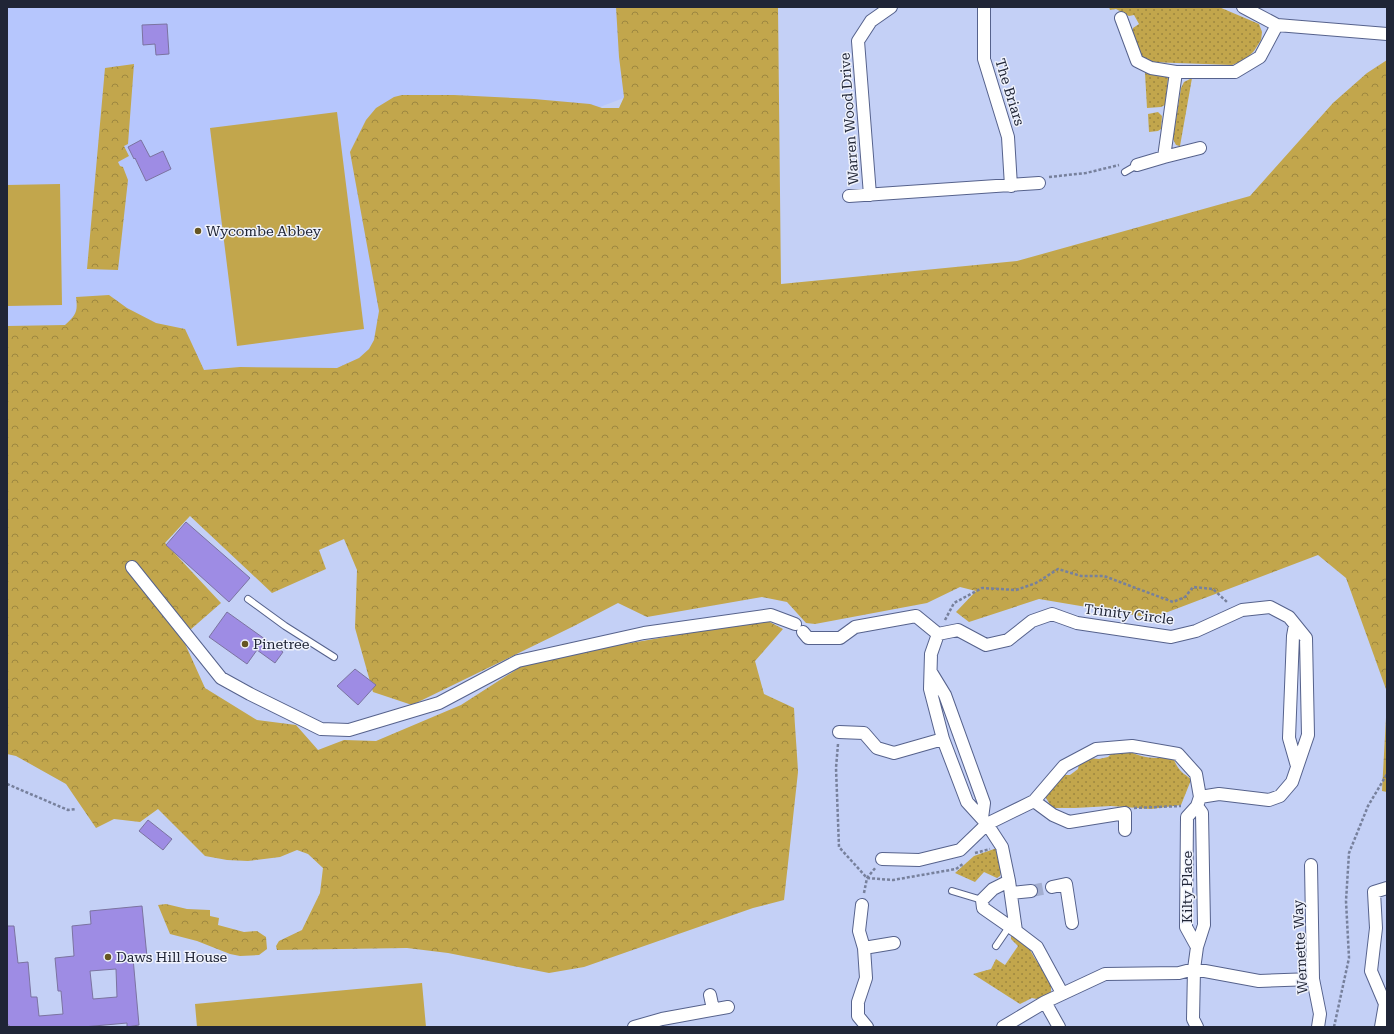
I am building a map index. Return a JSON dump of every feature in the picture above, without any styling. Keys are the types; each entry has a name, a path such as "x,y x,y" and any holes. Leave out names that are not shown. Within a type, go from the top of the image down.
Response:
{"street":[{"name":"Warren Wood Drive","path":"870,194 858,41 871,21 891,7"},
{"name":"The Briars","path":"984,7 984,59 1008,137 1011,186"},
{"path":"1243,7 1277,25 1387,34"},
{"path":"1121,18 1137,61 1151,68 1176,72 1235,72 1260,56 1277,25"},
{"path":"1164,157 1176,72"},
{"path":"1137,165 1200,148"},
{"path":"849,196 1039,184"},
{"path":"132,567 221,678 321,729 349,730 424,708 439,703 518,661 636,634 771,615 799,628 808,638 840,638 855,627 916,616 938,634 931,654 930,689 943,739 967,802 984,821 1002,846 1010,887 1012,929"},
{"name":"Trinity Circle","path":"938,634 958,630 986,645 1008,640 1032,621 1052,614 1077,623 1171,637 1196,632 1242,610 1270,607 1289,617 1306,638 1308,734 1292,782 1280,796 1270,800 1219,794 1199,801"},
{"path":"1296,625 1293,636 1288,738 1298,766"},
{"path":"931,672 944,695 984,803 984,821"},
{"path":"839,732 864,733 877,748 894,753 943,739"},
{"name":"Kilty Place","path":"1034,801 1064,766 1096,749 1132,746 1178,754 1196,774 1202,813 1204,925 1197,947 1194,969 1194,1024"},
{"path":"882,859 918,860 960,850 984,821 1034,801 1053,816 1069,822 1125,813 1125,830"},
{"path":"1197,947 1186,927 1187,817 1199,801"},
{"name":"Wernette Way","path":"1311,865 1313,979 1320,1014 1318,1027"},
{"path":"1052,887 1066,884 1072,923"},
{"path":"1031,891 1010,887 993,889 982,900 983,908 1037,947 1062,993"},
{"path":"1381,1027 1386,1004 1371,971 1376,928 1374,892 1387,888"},
{"path":"862,905 859,930 864,948 866,978 858,1002 858,1016 867,1027"},
{"path":"864,948 894,943"},
{"path":"1003,1027 1062,993 1105,974 1179,973 1194,969 1259,981 1313,979"},
{"path":"710,995 713,1009"},
{"path":"1045,1002 1059,1027"},
{"path":"634,1027 662,1019 728,1007"}],"lane":[{"path":"1125,172 1137,165"},
{"path":"248,599 284,626 334,656"},
{"path":"952,891 982,900"},
{"path":"996,946 1012,929"}],"path":[{"path":"1039,184 1046,178 1086,173 1134,161 1137,165"},
{"path":"938,634 954,603 982,588 1016,590 1036,583 1058,569 1081,576 1104,576 1173,602 1185,597 1193,587 1213,589 1228,603 1242,610"},
{"path":"839,732 836,768 839,847 867,878 893,880 956,869 966,861"},
{"path":"1334,1027 1349,958 1346,901 1350,853 1368,806 1387,774"},
{"path":"7,784 68,810 76,809"},
{"path":"1125,813 1136,807 1199,801"},
{"path":"970,857 975,853 1002,846"},
{"path":"862,905 867,878"}],"shaded area":[{"name":"Wycombe Abbey","path":"7,7 746,7 719,62 576,116 396,370 196,392 7,343"}],"green space":[{"path":"616,7 778,7 781,284 1017,261 1250,196 1333,103 1367,73 1387,60 1387,692 1346,578 1318,555 1152,618 1039,599 969,622 956,612 976,591 960,587 927,603 815,624 806,623 787,602 762,597 647,617 618,603 412,705 373,692 355,628 357,570 344,539 319,550 326,569 272,593 190,516 165,543 221,603 182,637 205,688 257,720 296,725 318,750 344,740 376,741 461,705 525,664 607,647 766,620 783,629 755,661 764,694 794,708 798,772 784,900 753,908 584,967 549,973 448,953 407,948 277,950 276,946 279,941 302,930 320,893 323,868 308,854 297,850 280,857 248,861 227,860 205,856 158,809 140,822 114,819 96,828 66,784 16,756 7,754 7,326 65,325 72,319 75,313 77,306 76,297 109,295 127,308 156,323 185,329 204,370 240,367 337,368 359,358 369,349 374,340 379,311 350,152 366,120 376,108 394,97 402,95 454,95 534,99 590,104 602,108 619,108 624,97 619,57"},
{"path":"1109,7 1219,7 1259,24 1262,32 1261,40 1254,51 1245,60 1232,65 1149,62 1141,56 1134,43 1133,28 1139,24 1134,15 1129,16 1116,9 1110,10"},
{"path":"134,64 128,144 124,146 129,156 118,162 120,166 123,167 128,180 118,270 87,269 105,68"},
{"path":"1145,73 1165,76 1168,78 1165,105 1161,107 1147,108"},
{"path":"1192,78 1180,146 1176,145 1173,139 1181,88 1184,82"},
{"path":"337,112 364,329 237,346 210,128"},
{"path":"1158,112 1162,116 1161,129 1158,131 1149,132 1148,114"},
{"path":"60,184 62,305 7,306 7,185"},
{"path":"1387,699 1387,792 1382,791"},
{"path":"1125,749 1149,757 1173,757 1180,770 1191,780 1181,805 1151,809 1111,806 1052,808 1046,798 1047,792 1065,775 1070,775 1078,769 1079,764 1088,758 1099,759 1108,757 1115,750"},
{"path":"997,848 1002,870 1000,876 997,878 984,872 975,882 955,873 974,856"},
{"path":"166,904 187,909 210,910 210,916 219,918 218,925 244,932 257,931 266,937 267,949 259,955 240,956 230,954 197,941 170,934 158,905"},
{"path":"1014,935 1029,948 1051,982 1051,993 1037,999 1032,998 1020,1004 973,974 991,969 996,959 1005,965 1018,946 1011,939 1011,936"},
{"path":"422,983 426,1027 197,1027 195,1004"}],"building":[{"path":"167,24 169,54 156,55 155,44 143,45 142,25"},
{"path":"141,140 150,157 163,151 171,169 146,181 128,147"},
{"path":"186,522 250,578 229,602 166,545"},
{"name":"Pinetree","path":"227,612 283,652 275,663 257,650 247,664 209,637"},
{"path":"355,669 376,685 358,705 337,686"},
{"path":"148,820 172,839 163,850 139,831"},
{"name":"Daws Hill House","path":"142,906 147,957 133,958 139,1025 127,1027 127,1023 83,1027 9,1027 9,1025 7,1025 7,926 14,926 18,963 28,962 31,997 37,997 39,1016 63,1014 61,991 58,991 55,958 74,956 72,926 91,924 90,911","holes":["116,969 117,997 93,999 90,971"]}],"tunnel":[{"path":"1031,891 1052,887"}],"place":[{"name":"Wycombe Abbey","path":"198,231"},
{"name":"Pinetree","path":"245,644"},
{"name":"Daws Hill House","path":"108,957"}]}
